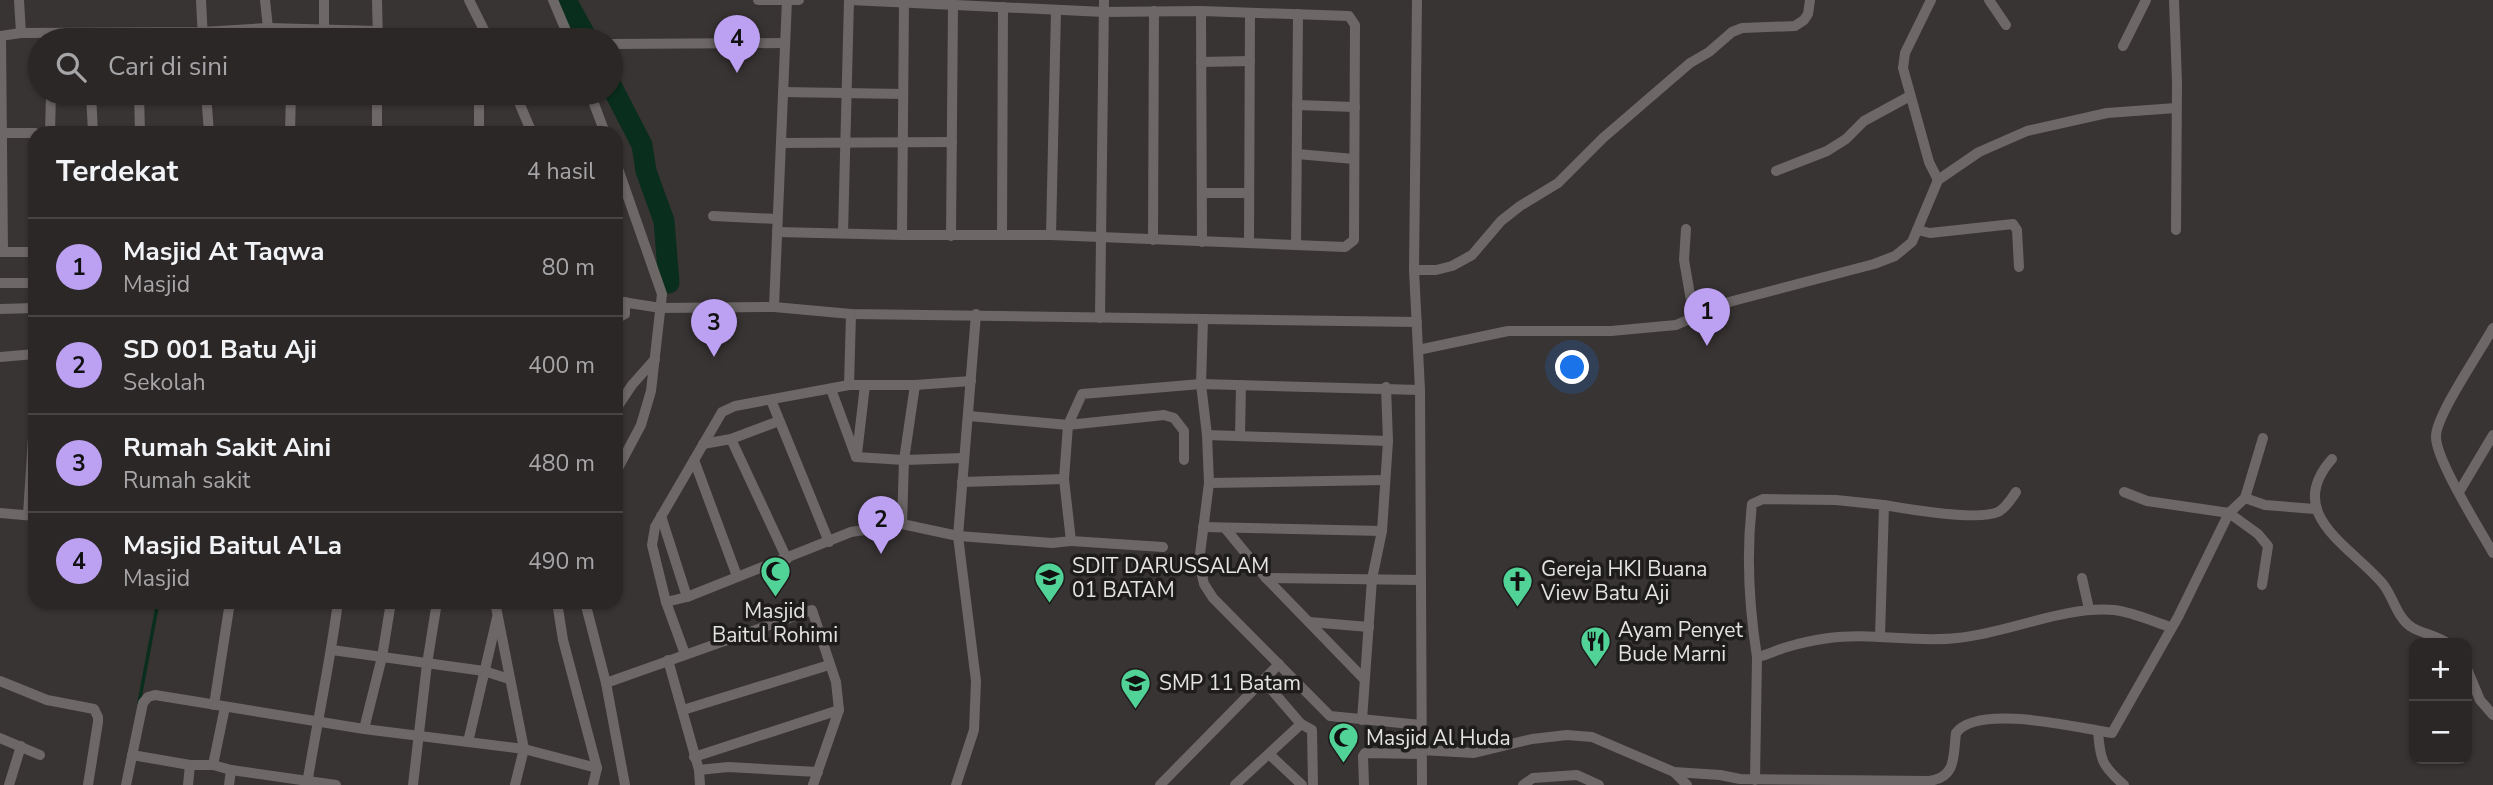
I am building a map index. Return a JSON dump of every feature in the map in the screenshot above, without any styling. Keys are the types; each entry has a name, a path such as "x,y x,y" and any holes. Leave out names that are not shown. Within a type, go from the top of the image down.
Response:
{"street":[{"path":"19,0 20,33"},
{"path":"201,0 203,28"},
{"path":"265,0 268,28"},
{"path":"324,0 324,28"},
{"path":"377,0 377,28"},
{"path":"469,0 483,28"},
{"path":"553,0 565,28"},
{"path":"758,0 799,0"},
{"path":"777,233 1102,236 1345,247 1352,243 1354,235 1354,21 1345,14 1104,12 850,0 845,94 843,233"},
{"path":"1100,318 1104,0"},
{"path":"1417,0 1414,270 1420,390 1422,785"},
{"path":"1414,270 1437,270 1472,256 1501,221 1558,183 1603,138 1690,63 1709,52 1732,32 1742,28 1795,26 1808,14 1810,0"},
{"path":"1931,0 1905,54 1903,68 1929,162 1938,180"},
{"path":"1989,0 2006,25"},
{"path":"2123,47 2146,0"},
{"path":"2174,0 2176,230"},
{"path":"774,307 787,1"},
{"path":"902,236 904,3"},
{"path":"951,236 953,5"},
{"path":"1002,235 1003,7"},
{"path":"1051,235 1056,10"},
{"path":"1153,240 1154,11"},
{"path":"1201,11 1202,242"},
{"path":"1249,242 1250,13"},
{"path":"1296,244 1298,14"},
{"path":"28,34 1,36 1,252 28,252"},
{"path":"623,44 785,43"},
{"path":"1201,62 1250,61"},
{"path":"783,92 903,94"},
{"path":"1776,171 1827,151 1846,139 1864,121 1910,96"},
{"path":"50,126 51,105"},
{"path":"92,105 93,126"},
{"path":"139,105 140,126"},
{"path":"207,105 208,126"},
{"path":"290,126 291,105"},
{"path":"377,105 377,126"},
{"path":"479,105 479,126"},
{"path":"520,105 529,126"},
{"path":"594,105 602,126"},
{"path":"1297,105 1355,107"},
{"path":"1418,350 1508,331 1611,331 1676,325 1729,302 1874,264 1895,256 1912,243 1938,180 1979,152 2027,131 2107,113 2176,108"},
{"path":"1,133 28,133"},
{"path":"781,144 952,142"},
{"path":"1297,154 1354,159"},
{"path":"623,182 662,294 651,391 641,425 623,459"},
{"path":"1202,193 1249,192"},
{"path":"713,216 776,219"},
{"path":"1917,230 1930,233 2013,224 2017,230 2018,267"},
{"path":"1686,229 1684,260 1695,318"},
{"path":"0,283 28,283"},
{"path":"623,301 662,308 774,307 852,314 1417,322"},
{"path":"0,309 28,308"},
{"path":"849,385 852,314"},
{"path":"956,785 974,730 976,681 958,536 976,314"},
{"path":"1203,319 1201,384 1209,483 1199,562 1204,584 1213,598 1330,716 1421,725"},
{"path":"2493,328 2442,417 2435,435 2440,454 2493,553"},
{"path":"0,357 28,355"},
{"path":"623,399 655,359"},
{"path":"685,654 666,602 652,545 655,527 716,419 727,408 849,385 915,385 971,381"},
{"path":"1071,541 1064,479 1068,425 1082,394 1201,384 1420,390"},
{"path":"856,457 865,385"},
{"path":"902,524 904,460 915,385"},
{"path":"1240,436 1241,385"},
{"path":"1362,720 1369,627 1382,531 1388,441 1386,387"},
{"path":"831,389 856,457"},
{"path":"771,400 829,542"},
{"path":"969,416 1068,425 1164,415 1174,418 1184,431 1184,460"},
{"path":"703,444 731,439 779,421"},
{"path":"1207,435 1388,441"},
{"path":"1364,785 1365,753 1475,753 1532,739 1567,735 1592,737 1674,772 1755,780 1940,779 1952,768 1956,733 1961,727 2007,717 2112,733 2178,617 2230,513 2245,498 2263,438"},
{"path":"2459,492 2492,438"},
{"path":"731,439 787,559"},
{"path":"856,457 904,460 964,458"},
{"path":"2332,459 2322,470 2314,495 2315,509 2348,553 2387,589 2402,618 2413,628 2436,638"},
{"path":"694,460 737,576"},
{"path":"962,482 1064,479"},
{"path":"1209,483 1384,480"},
{"path":"1755,780 1757,657 1749,598 1749,530 1752,504 1763,499 1836,500 1911,510 1982,514 2001,510 2016,492"},
{"path":"2124,492 2147,501 2230,513 2258,534 2268,547 2262,585"},
{"path":"2245,498 2265,505 2315,509"},
{"path":"1880,637 1884,505"},
{"path":"0,513 28,515"},
{"path":"662,516 687,597"},
{"path":"666,602 687,597 851,533 902,524 958,536 1163,547"},
{"path":"1203,527 1382,531"},
{"path":"1225,528 1266,578 1364,679"},
{"path":"1266,578 1421,580"},
{"path":"2082,578 2090,609"},
{"path":"214,705 229,609"},
{"path":"307,783 337,609"},
{"path":"364,729 382,657 390,609"},
{"path":"413,785 436,609"},
{"path":"497,609 524,749 514,785"},
{"path":"558,609 563,640 597,768 593,785"},
{"path":"587,609 606,683 625,785"},
{"path":"1757,657 1785,647 1830,638 1959,638 2020,627 2090,609 2118,611 2170,627"},
{"path":"606,683 812,610 836,682 839,709 813,785"},
{"path":"468,742 498,614"},
{"path":"1308,622 1369,627"},
{"path":"332,650 484,671 509,679"},
{"path":"668,660 699,770 700,785"},
{"path":"1160,785 1279,664"},
{"path":"683,710 829,665"},
{"path":"0,681 47,700 94,709 98,722 88,785"},
{"path":"1264,681 1301,724 1311,730 1313,785"},
{"path":"2472,681 2480,700 2493,715"},
{"path":"126,785 143,703 148,696 155,695 364,729 524,749 597,768"},
{"path":"214,765 225,707"},
{"path":"694,757 839,709"},
{"path":"1237,784 1301,724"},
{"path":"2098,731 2101,761 2107,771 2124,785"},
{"path":"0,738 40,755"},
{"path":"9,785 21,746"},
{"path":"1269,754 1302,785"},
{"path":"132,755 190,765 214,765 307,783 336,785"},
{"path":"188,785 190,765"},
{"path":"699,770 728,767 818,772"},
{"path":"229,785 232,770"},
{"path":"1674,772 1687,785"},
{"path":"1523,785 1533,778 1577,780 1600,785"}],"waterway":[{"path":"566,0 581,28"},
{"path":"621,105 642,145 646,171 664,221 669,283"},
{"path":"139,703 157,609"}],"place":[{"name":"Masjid Baitul A'La","path":"737,73"},
{"name":"Masjid At Taqwa","path":"1707,346"},
{"name":"Rumah Sakit Aini","path":"714,357"},
{"name":"SD 001 Batu Aji","path":"881,554"},
{"name":"Masjid Baitul Rohimi","path":"775,598"},
{"name":"SDIT DARUSSALAM 01 BATAM","path":"1049,605"},
{"name":"Gereja HKI Buana View Batu Aji","path":"1518,608"},
{"name":"Ayam Penyet Bude Marni","path":"1595,669"},
{"name":"SMP 11 Batam","path":"1136,710"},
{"name":"Masjid Al Huda","path":"1343,765"}]}
